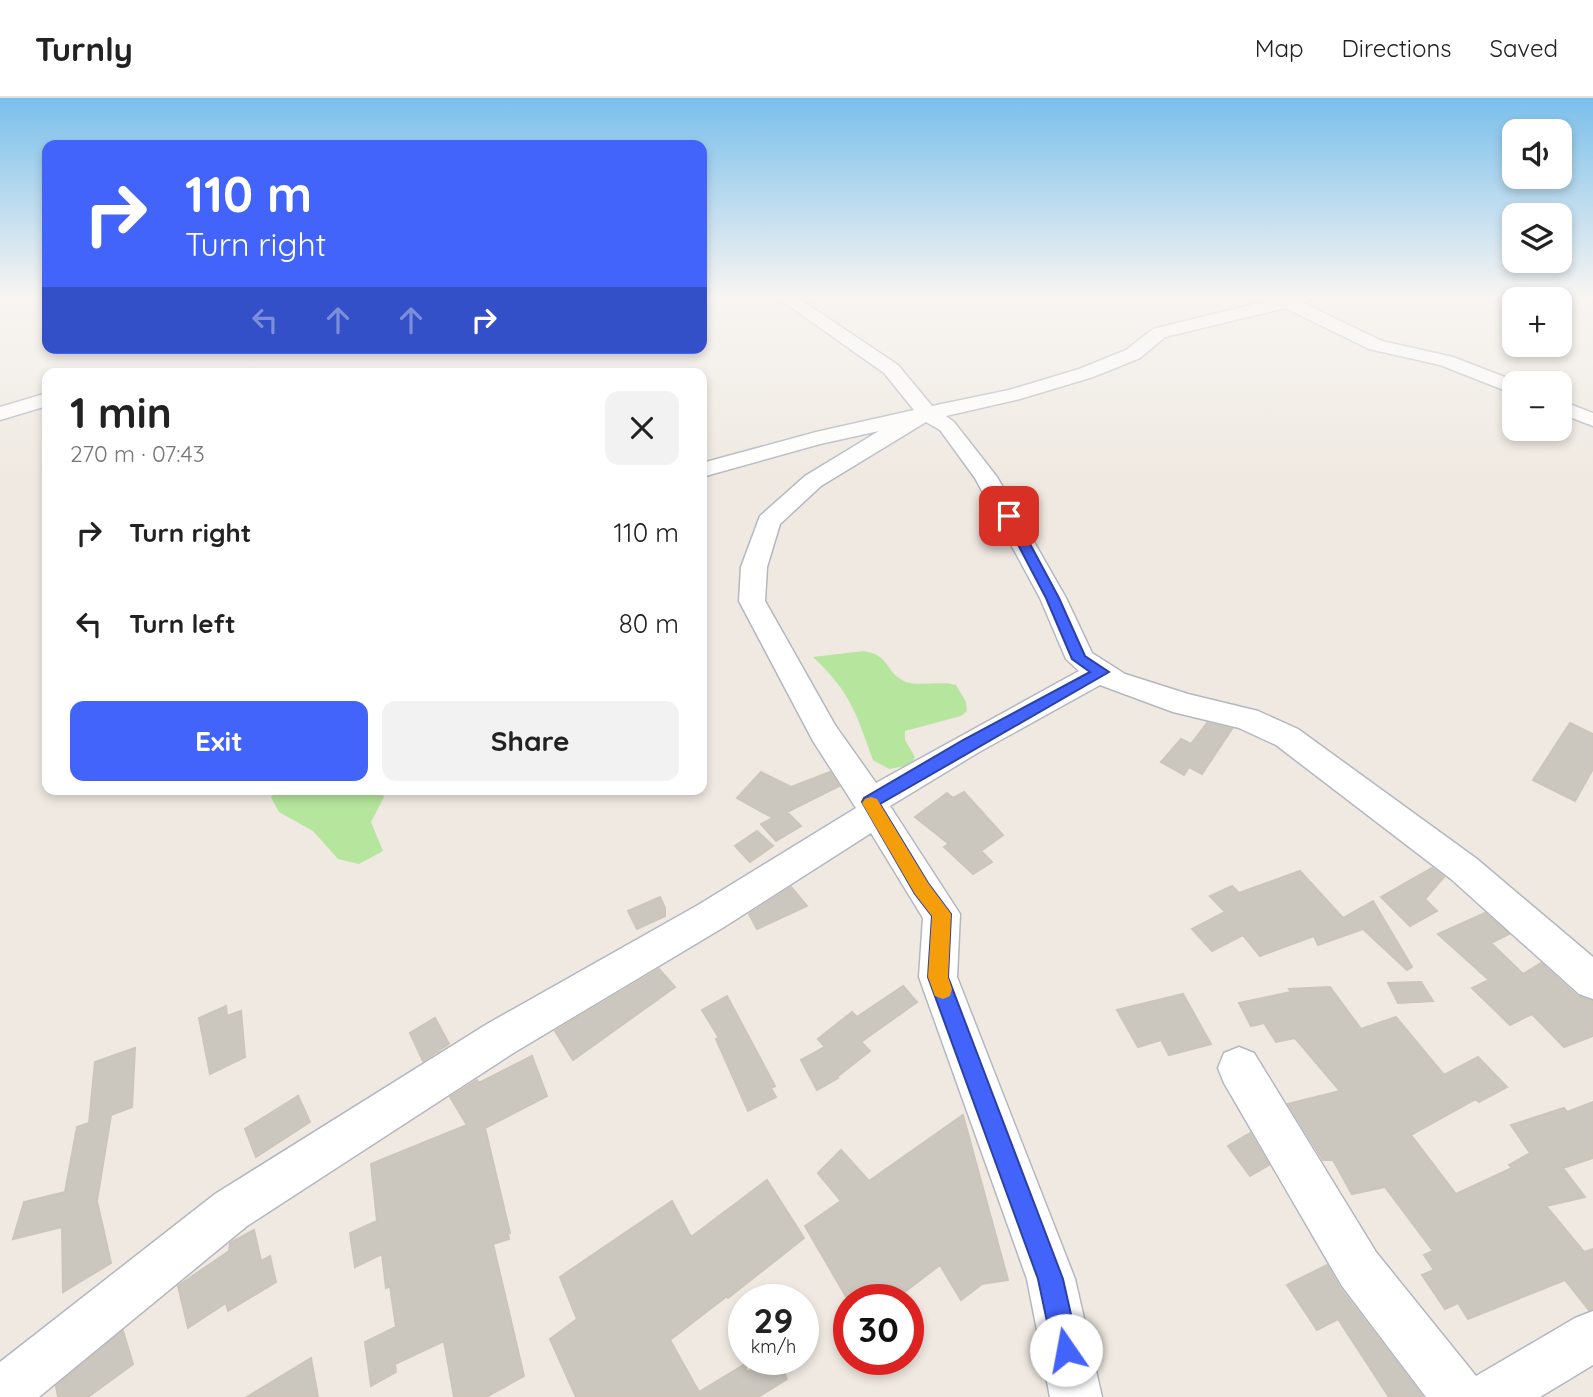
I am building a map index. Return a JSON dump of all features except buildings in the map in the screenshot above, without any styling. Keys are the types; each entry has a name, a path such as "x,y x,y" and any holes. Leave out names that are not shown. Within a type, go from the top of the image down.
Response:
{"street":[{"path":"876,359 891,369 927,413 947,426 986,477 1053,598 1080,659 1115,681 1184,704 1247,719 1287,737 1464,869 1593,981"},
{"path":"707,469 816,438 1013,395 1086,373 1122,359"},
{"path":"1436,359 1502,383"},
{"path":"0,414 42,401"},
{"path":"1572,411 1593,420"},
{"path":"927,413 876,441 804,489 769,521 754,567 752,601 824,733 922,888 942,914 938,977 1051,1279 1076,1397"},
{"path":"0,1395 231,1210 501,1038 711,916 968,744 1101,672"},
{"path":"1239,1068 1359,1269 1459,1397"},
{"path":"1492,1397 1593,1336"}],"green space":[{"path":"864,651 883,659 897,676 907,682 956,685 966,702 967,711 961,716 905,731 905,740 915,757 911,765 889,769 873,760 851,704 836,682 813,657"},
{"path":"383,795 371,822 383,851 359,864 338,859 313,831 279,812 271,797"}],"slow traffic":[{"path":"871,803 922,888 942,914 938,977 943,989"}],"route":[{"path":"1009,516 1053,598 1080,659 1101,672 968,744 870,802 922,888 942,914 938,977 1051,1279 1066,1350"}]}
